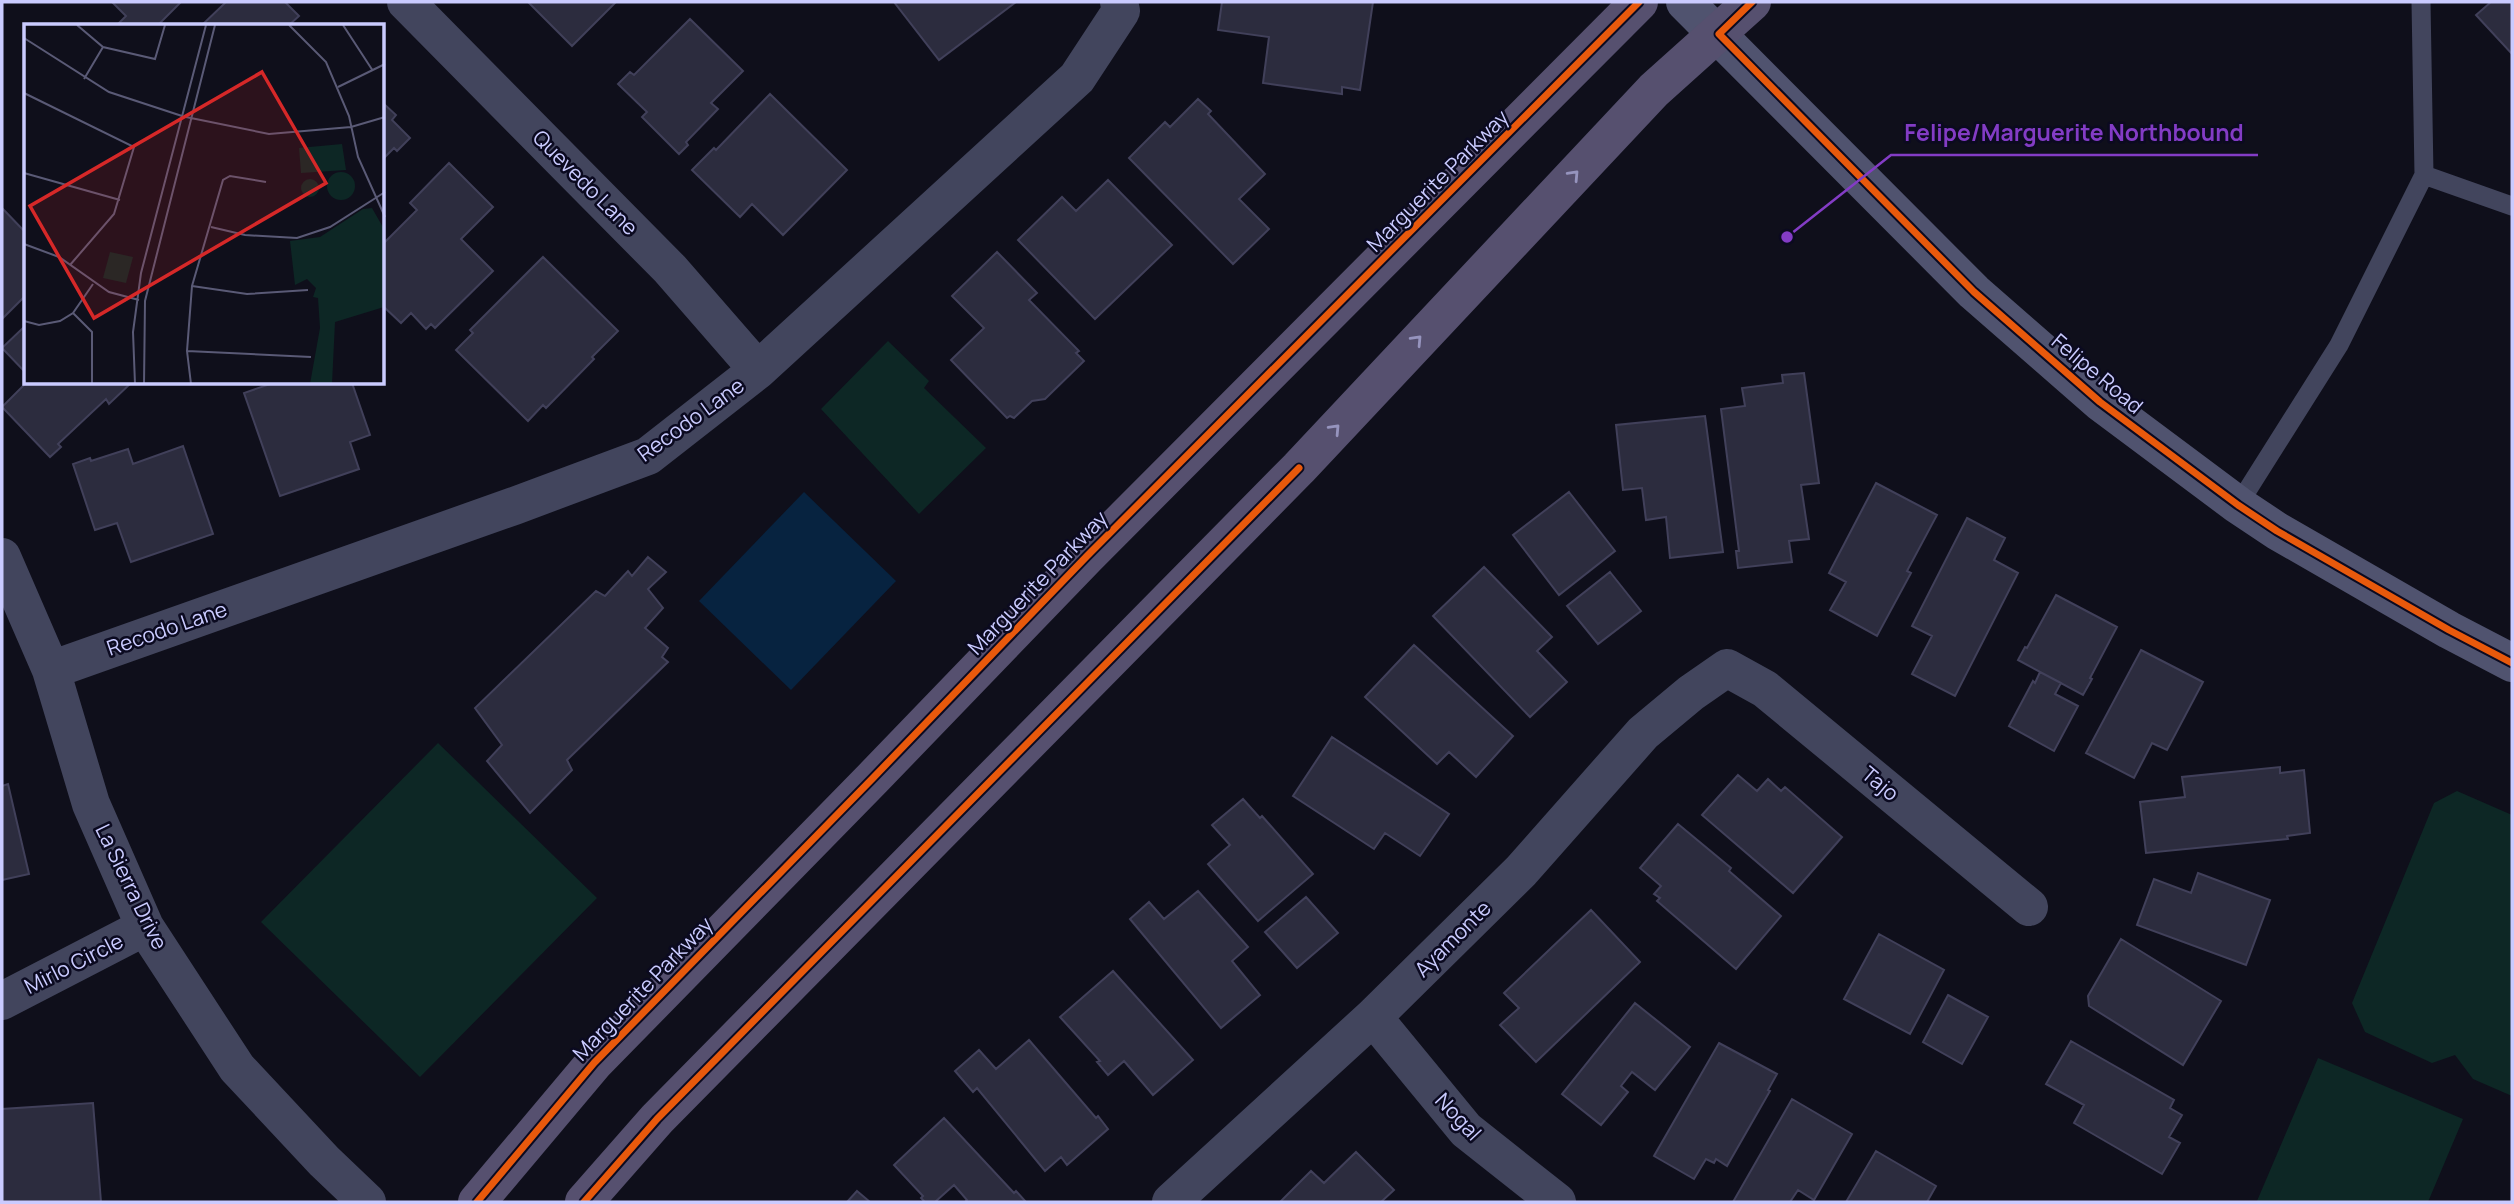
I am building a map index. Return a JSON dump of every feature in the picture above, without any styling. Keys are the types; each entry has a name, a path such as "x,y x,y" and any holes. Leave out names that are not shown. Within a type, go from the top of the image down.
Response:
{"main road":[{"name":"Marguerite Parkway","path":"477,1202 594,1063 1087,556 1639,2"},
{"name":"Felipe Road","path":"1685,2 1974,292 2100,402 2277,531 2512,663"},
{"path":"584,1202 657,1119 1299,468 1654,90 1752,2"}],"street":[{"name":"Quevedo Lane","path":"406,2 670,269 758,370"},
{"name":"Recodo Lane","path":"51,670 648,456 758,370 1077,78 1121,11 1119,2"},
{"name":"La Sierra Drive","path":"2,557 51,670 91,804 145,927 237,1069 367,1202"},
{"name":"Tajo","path":"1727,668 1765,689 2029,906"},
{"name":"Ayamonte","path":"1171,1202 1373,1017 1521,871 1643,733 1727,668"},
{"name":"Mirlo Circle","path":"2,1001 145,927"},
{"name":"Nogal","path":"1373,1017 1466,1130 1557,1202"}],"lane":[{"path":"2238,505 2339,345 2424,175 2421,2"},
{"path":"2424,175 2512,206"}],"green space":[{"path":"888,341 929,381 924,388 986,448 919,514 821,409"},
{"path":"438,743 597,898 420,1077 261,922"},
{"path":"2457,791 2512,815 2512,1096 2473,1079 2455,1055 2432,1063 2365,1032 2352,1003 2434,803"},
{"path":"2318,1058 2463,1119 2428,1202 2257,1201"}],"water":[{"path":"804,492 896,581 791,690 699,601"}],"building":[{"path":"112,2 181,2 159,24 118,24 126,16"},
{"path":"226,2 285,2 299,16 290,24 203,24"},
{"path":"528,2 616,2 572,46"},
{"path":"894,2 1016,2 939,60"},
{"path":"1222,2 1373,2 1360,90 1342,87 1342,94 1263,83 1269,37 1218,30"},
{"path":"2491,2 2512,2 2512,54 2476,15"},
{"path":"690,19 743,71 711,103 718,109 686,142 688,145 679,154 642,117 647,112 618,84 630,72 634,75"},
{"path":"770,94 847,170 783,235 752,204 740,217 692,170 714,148 716,150"},
{"path":"1198,99 1211,111 1208,114 1265,174 1239,199 1269,229 1233,264 1129,158 1165,122 1170,127"},
{"path":"385,105 396,115 392,120 410,138 397,151 394,148 385,157"},
{"path":"449,163 493,207 461,239 493,271 435,328 431,324 426,329 411,313 401,323 385,308 385,242 417,210 410,203"},
{"path":"1108,180 1172,245 1095,319 1018,240 1062,197 1076,211"},
{"path":"2,208 24,231 24,297 2,319"},
{"path":"997,252 1037,293 1029,300 1079,351 1076,353 1084,361 1045,399 1032,401 1014,418 1007,418 951,360 984,328 952,296"},
{"path":"543,257 618,331 546,408 543,405 528,421 456,350 473,333 470,330"},
{"path":"24,327 24,371 2,348"},
{"path":"1804,373 1819,483 1801,485 1809,539 1789,541 1792,562 1738,568 1736,551 1739,551 1721,409 1745,406 1742,388 1783,383 1782,375"},
{"path":"24,385 129,385 109,404 106,399 58,444 61,447 50,457 2,407"},
{"path":"267,385 353,385 370,435 350,442 359,469 280,496 244,393"},
{"path":"1705,416 1723,552 1670,558 1666,517 1646,520 1642,488 1623,490 1616,425"},
{"path":"183,446 213,534 131,562 117,523 95,530 73,464 128,449 133,464"},
{"path":"1876,483 1937,515 1907,571 1911,573 1877,636 1830,610 1846,582 1829,573"},
{"path":"1569,492 1615,551 1559,595 1513,535"},
{"path":"1967,518 2005,538 1994,560 2018,573 1955,696 1912,674 1932,636 1912,626"},
{"path":"648,557 666,572 648,589 663,608 645,628 668,648 662,657 668,662 567,760 572,770 530,813 487,761 502,745 475,708 596,591 605,596 628,571 632,576"},
{"path":"1484,567 1552,637 1537,651 1567,682 1530,717 1433,616"},
{"path":"1610,572 1641,611 1598,644 1567,606"},
{"path":"2056,595 2117,627 2083,695 2018,660"},
{"path":"1414,645 1513,736 1476,777 1449,752 1437,764 1365,697"},
{"path":"2141,650 2203,682 2167,750 2152,743 2134,778 2086,753"},
{"path":"2040,672 2061,683 2055,694 2078,706 2054,751 2009,726"},
{"path":"1332,737 1449,814 1420,856 1385,833 1374,849 1293,796"},
{"path":"2280,767 2280,773 2304,770 2310,833 2287,836 2288,839 2146,853 2140,802 2185,797 2182,777"},
{"path":"1738,775 1757,791 1768,779 1781,791 1785,787 1842,837 1793,893 1702,815"},
{"path":"8,784 29,874 2,880 2,786"},
{"path":"1243,799 1260,818 1262,816 1313,874 1258,921 1208,864 1230,845 1212,825"},
{"path":"1678,824 1731,868 1729,871 1781,916 1736,969 1657,901 1660,898 1654,894 1661,886 1640,868"},
{"path":"2198,873 2270,900 2246,965 2137,925 2154,879 2191,893"},
{"path":"1198,891 1248,947 1232,961 1260,995 1221,1028 1130,919 1149,902 1164,919"},
{"path":"1306,897 1338,933 1297,968 1265,932"},
{"path":"1591,910 1640,962 1536,1062 1500,1025 1519,1008 1504,993"},
{"path":"1879,934 1944,970 1910,1034 1844,999"},
{"path":"2121,939 2221,1001 2183,1065 2089,1006 2088,996"},
{"path":"1113,971 1193,1060 1153,1095 1124,1061 1108,1075 1097,1062 1100,1061 1060,1017"},
{"path":"1948,995 1988,1017 1962,1064 1923,1042"},
{"path":"1635,1003 1690,1047 1655,1090 1632,1072 1621,1086 1628,1092 1601,1125 1562,1094"},
{"path":"1029,1040 1108,1129 1067,1165 1061,1157 1045,1171 977,1088 973,1092 955,1071 979,1050 996,1069"},
{"path":"2071,1041 2174,1100 2170,1108 2182,1115 2169,1137 2180,1143 2162,1174 2074,1123 2084,1105 2046,1084"},
{"path":"1719,1043 1777,1074 1727,1166 1716,1159 1714,1163 1706,1159 1694,1179 1654,1156"},
{"path":"1792,1099 1852,1134 1814,1200 1798,1190 1790,1202 1733,1202"},
{"path":"93,1103 101,1202 2,1202 2,1109"},
{"path":"944,1118 1014,1193 1016,1191 1026,1202 965,1202 967,1200 954,1185 935,1202 925,1202 921,1198 923,1196 894,1165"},
{"path":"1876,1151 1936,1186 1927,1202 1846,1202"},
{"path":"1356,1152 1394,1190 1381,1202 1280,1202 1311,1171 1324,1183"},
{"path":"857,1191 870,1202 847,1202"}],"cycle path":[{"path":"477,1202 594,1063 1087,556 1639,2"},
{"path":"1752,2 1719,34 1974,292 2100,402 2277,531 2512,663"},
{"path":"584,1202 657,1119 1299,468"}],"place":[{"name":"Felipe/Marguerite Northbound","path":"1787,237"}]}
